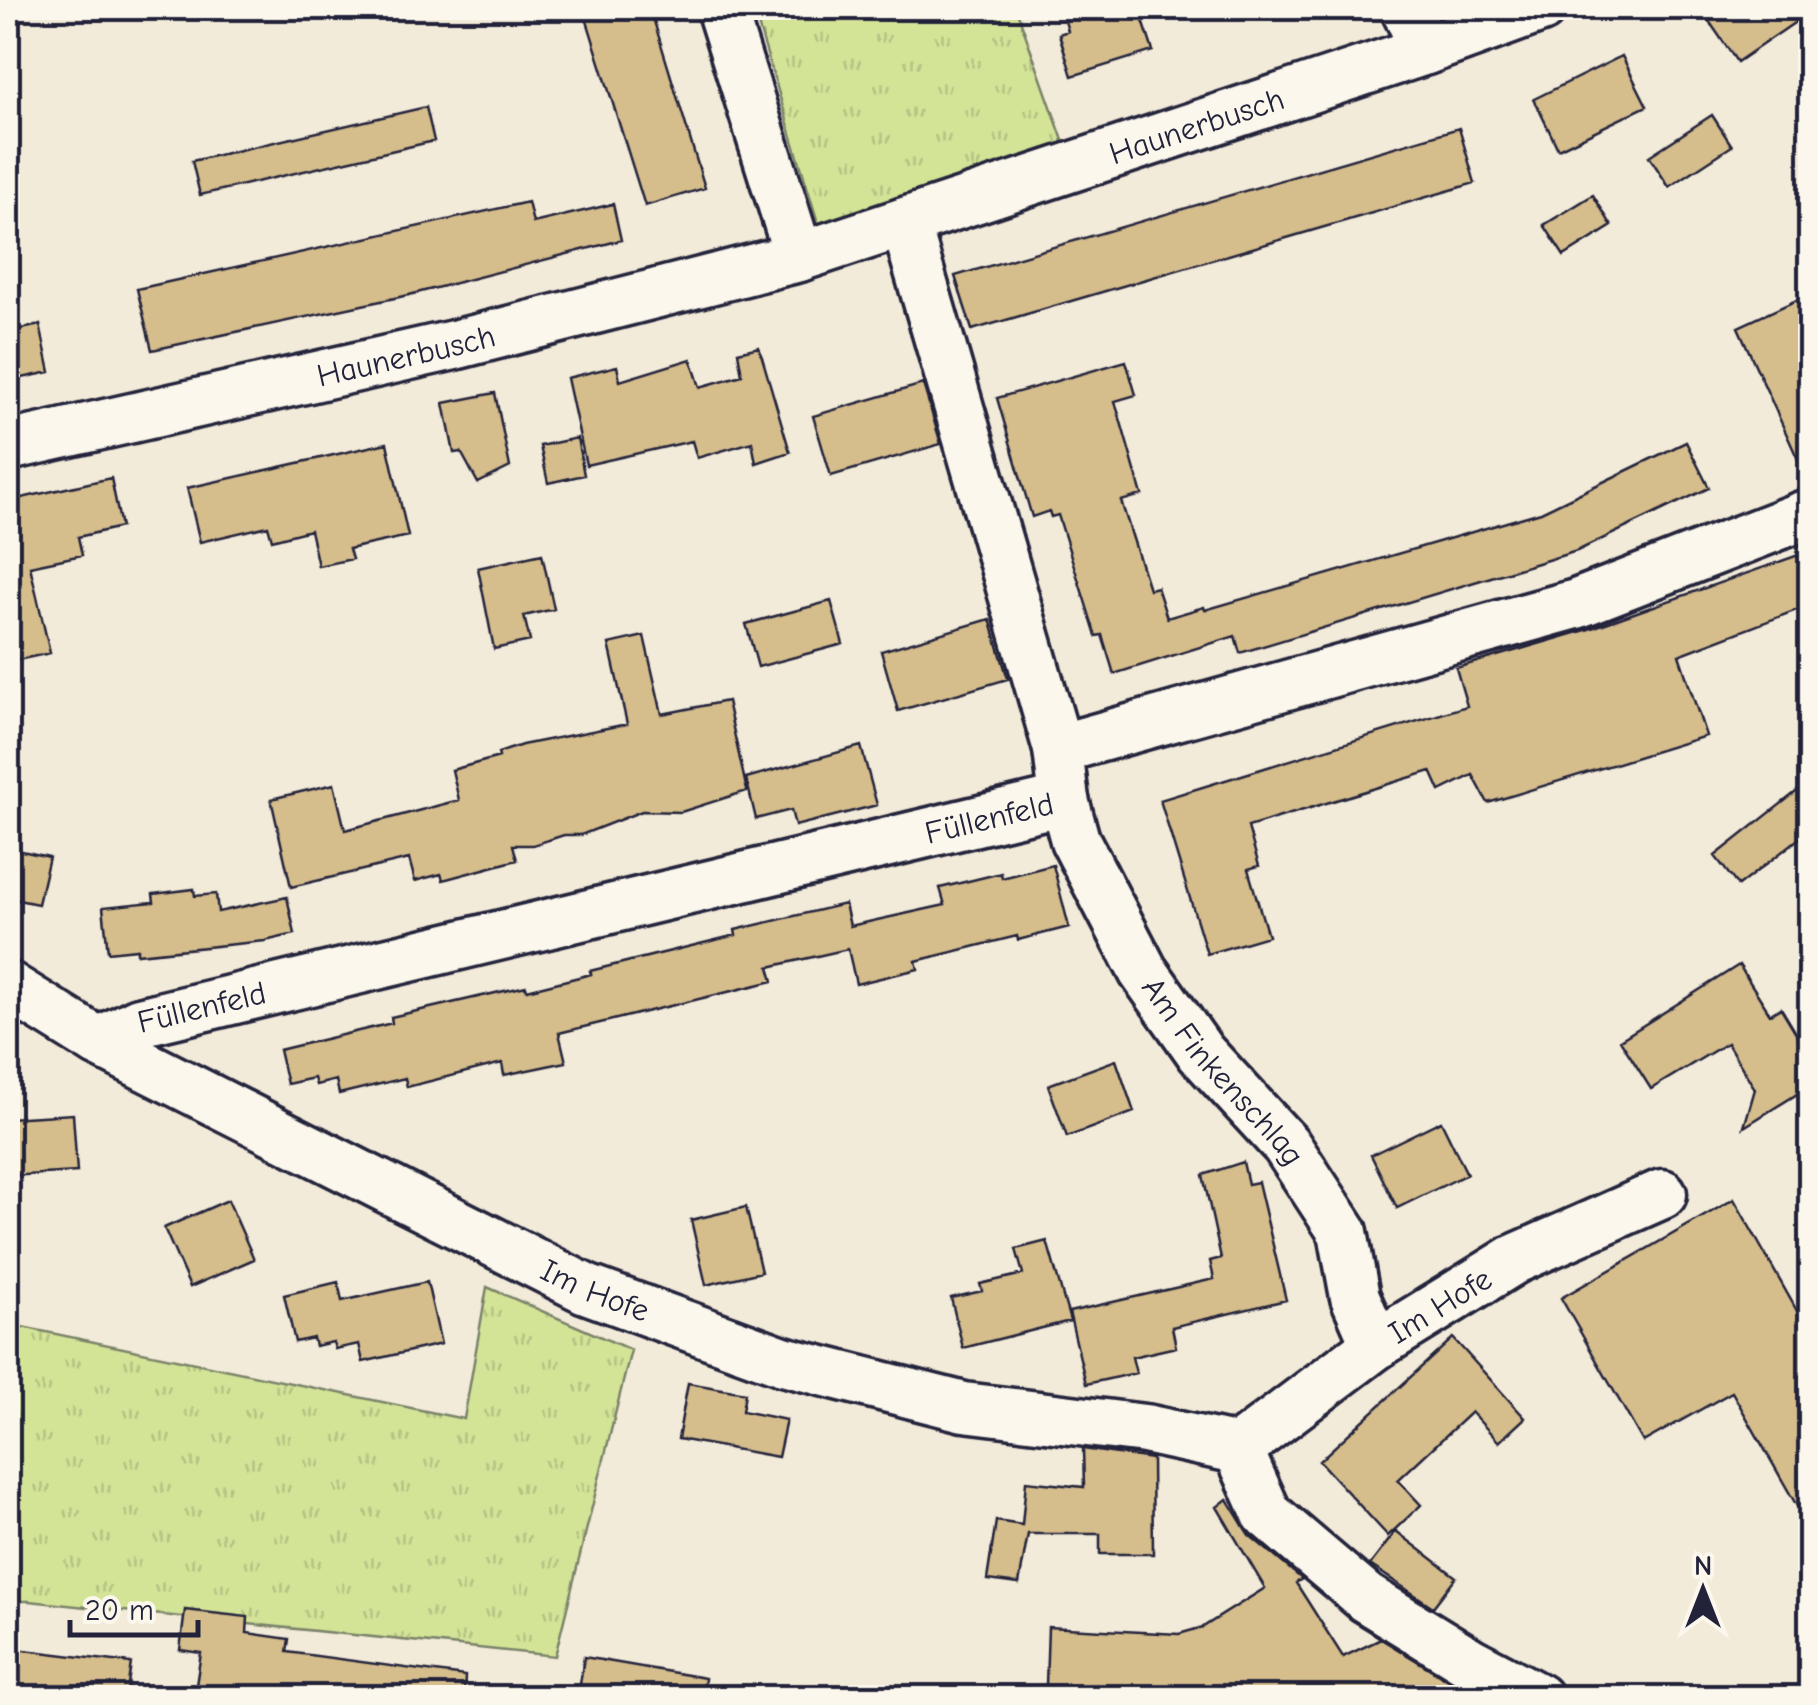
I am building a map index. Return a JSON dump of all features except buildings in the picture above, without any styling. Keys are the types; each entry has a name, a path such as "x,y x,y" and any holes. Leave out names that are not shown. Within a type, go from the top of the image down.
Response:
{"street":[{"path":"721,8 799,257"},
{"path":"1406,8 1426,50"},
{"name":"Haunerbusch","path":"8,446 454,345 799,257 1426,50 1540,8"},
{"path":"905,222 1058,749"},
{"name":"Füllenfeld","path":"98,1042 140,1022 1064,800 1058,749 1576,604 1810,513"},
{"name":"Am Finkenschlag","path":"1064,800 1075,840 1144,971 1201,1052 1286,1144 1343,1232 1355,1297 1376,1346"},
{"name":"Im Hofe","path":"8,986 98,1042 586,1289 783,1361 964,1407 1145,1429 1238,1449 1376,1346 1515,1259 1662,1194"},
{"path":"1238,1449 1267,1514 1366,1598 1470,1662 1538,1698"}],"green space":[{"path":"753,8 1016,8 1065,146 819,226"},
{"path":"487,1287 631,1350 555,1656 8,1601 8,1324 464,1419"}]}
